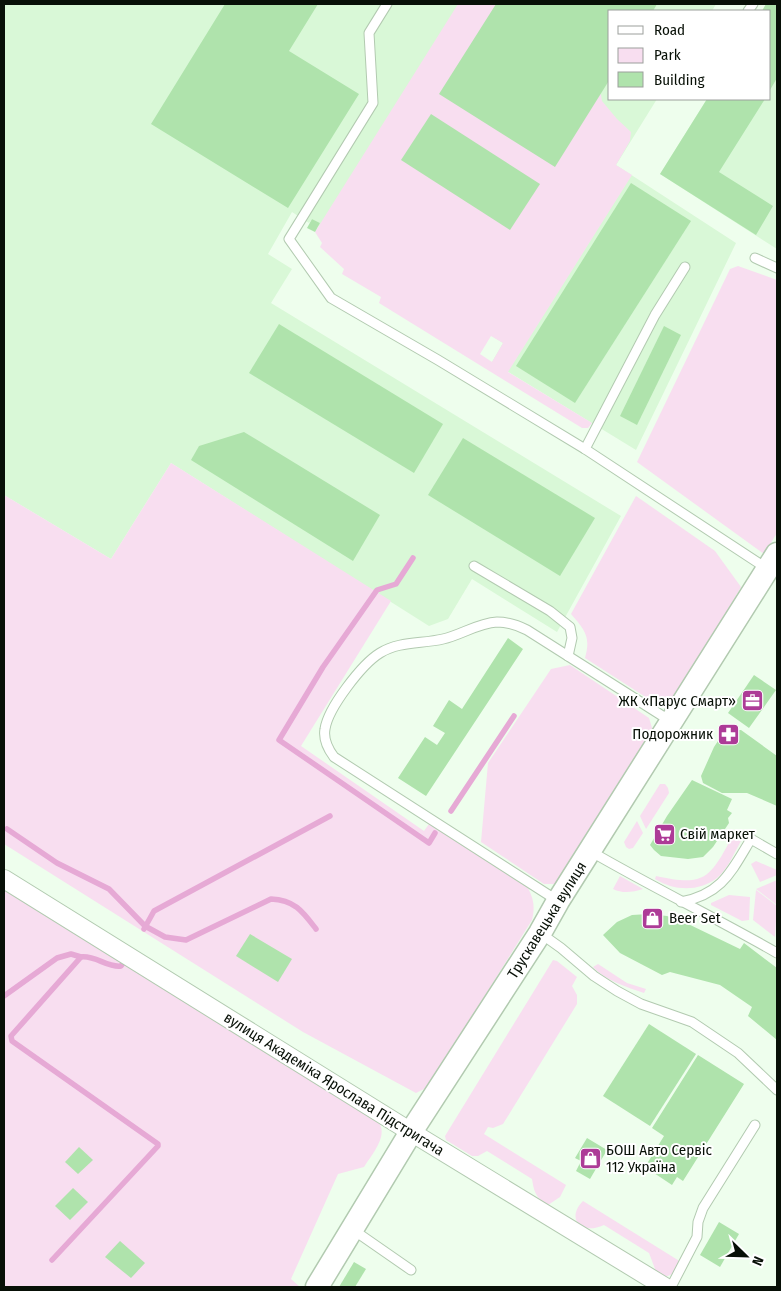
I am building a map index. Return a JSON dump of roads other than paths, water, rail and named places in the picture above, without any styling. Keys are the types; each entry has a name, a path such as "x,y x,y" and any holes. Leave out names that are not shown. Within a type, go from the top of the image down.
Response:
{"street":[{"name":"Трускавецька вулиця","path":"317,1287 411,1132 540,933 558,901 772,562"},
{"name":"вулиця Академіка Ярослава Підстригача","path":"4,879 411,1132 665,1287"}],"lane":[{"path":"387,4 369,32 373,103 289,239 331,298 438,360 772,562"},
{"path":"754,258 777,268"},
{"path":"585,449 655,315 685,267"},
{"path":"474,566 543,606 570,627 572,638 568,656"},
{"path":"558,901 339,761 330,752 324,735 325,729 329,717 351,682 369,661 392,647 444,639 478,626 504,622 526,630 672,722"},
{"path":"681,902 696,899 712,892 729,875 751,839 777,854"},
{"path":"590,851 777,953"},
{"path":"540,933 594,976 617,991 641,1004 692,1022 738,1053 777,1090"},
{"path":"671,1287 697,1237 698,1222 703,1208 755,1125"},
{"path":"352,1229 411,1270"}],"waterway":[{"path":"413,558 396,584 377,590 323,667 279,740 429,843 435,833"},
{"path":"451,811 514,716"},
{"path":"144,929 154,911 330,816"},
{"path":"7,829 57,863 109,889 145,926 165,937 186,940 271,899 292,904 302,912 316,929"},
{"path":"4,996 57,958 71,954 81,957"},
{"path":"52,1260 158,1144 12,1041 11,1036 81,957 91,958 116,966 121,966 123,963"}],"place":[{"name":"ЖК «Парус Смарт»","path":"752,701"},
{"name":"Подорожник","path":"729,734"},
{"name":"Свiй маркет","path":"664,834"},
{"name":"Beer Set","path":"653,918"},
{"name":"БОШ Авто Сервіс 112 Україна","path":"590,1159"}]}
